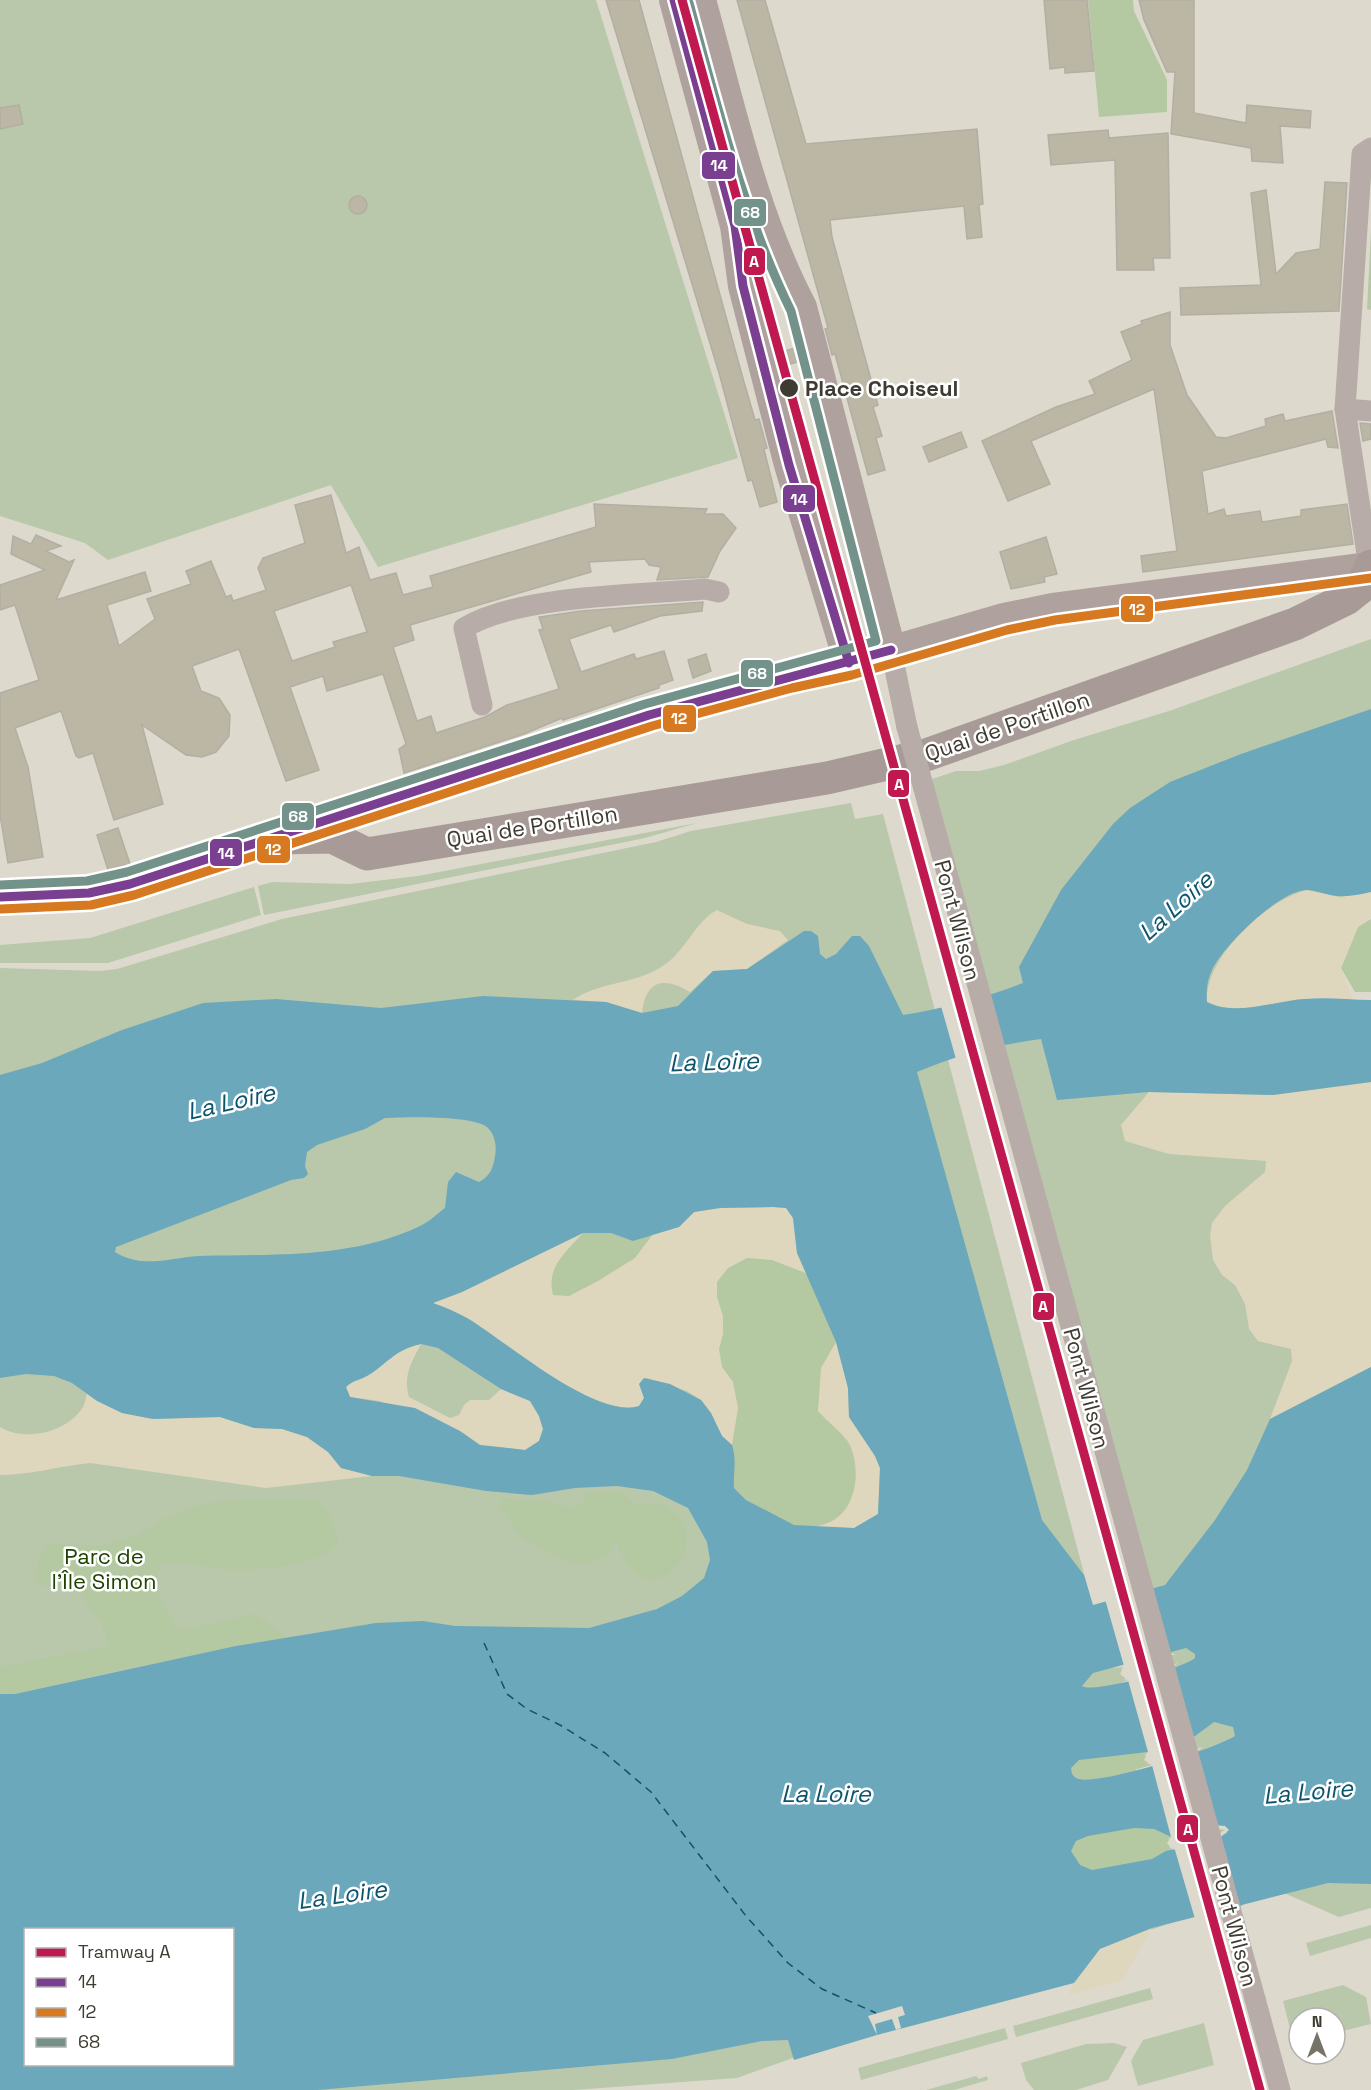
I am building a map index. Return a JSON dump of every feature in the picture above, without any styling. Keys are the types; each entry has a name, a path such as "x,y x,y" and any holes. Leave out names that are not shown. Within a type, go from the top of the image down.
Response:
{"main road":[{"path":"674,0 735,226 743,286 789,465 849,663"},
{"path":"701,0 765,221 782,269 802,307 891,650"},
{"name":"Quai de Portillon","path":"0,897 73,895 109,890 279,838 655,713 778,679 849,663 1004,618 1053,608 1370,567 1366,580 1346,599 1295,624 926,755 827,778 367,854 332,837 279,838"},
{"name":"Quai de Portillon","path":"332,820 372,844 400,847"}],"street":[{"path":"1367,151 1346,409 1370,567"},
{"path":"1346,409 1371,411"},
{"path":"482,705 464,628 480,618 559,601 705,589 719,592"},
{"name":"Pont Wilson","path":"891,650 907,727 1280,2090"}],"green space":[{"path":"0,0 596,0 738,458 378,567 331,485 108,560 85,543 0,516"},
{"path":"1088,0 1133,0 1134,11 1167,80 1167,112 1099,117"},
{"path":"1371,230 1371,310 1367,309"},
{"path":"1371,639 1371,890 1215,987 1371,1007 1371,1908 1339,1917 1284,1893 1305,1888 1279,1879 1222,1920 921,800 926,781 956,771 979,771 1004,765 1074,740 1169,711"},
{"name":"La Loire","path":"851,803 855,819 883,814 1109,1668 1124,1667 1120,1674 1128,1680 1114,1686 1176,1921 737,2078 574,2090 0,2090 0,968 100,971 117,969 282,919 656,842 691,831"},
{"path":"697,823 645,838 264,915 258,886 272,882 350,884 418,876"},
{"path":"254,887 261,915 108,963 0,963 0,945 90,938"},
{"path":"1371,919 1371,992 1355,992 1341,968 1358,927"},
{"path":"583,1233 611,1233 633,1241 653,1234 635,1258 598,1281 569,1296 553,1295 552,1276 559,1261"},
{"path":"747,1258 772,1260 808,1274 836,1342 821,1368 829,1424 841,1435 849,1450 854,1466 855,1483 852,1498 844,1512 831,1522 814,1527 793,1525 771,1515 750,1502 734,1488 732,1445 738,1408 733,1382 722,1367 719,1349 723,1334 723,1316 717,1297 717,1282 728,1268"},
{"path":"620,1490 635,1504 656,1503 675,1512 684,1524 686,1538 684,1553 677,1566 666,1575 653,1579 639,1575 628,1564 615,1541 609,1555 586,1564 570,1563 521,1538 500,1506 503,1498 543,1501 570,1507 583,1504 585,1493"},
{"name":"Parc de l'Île Simon","path":"243,1499 316,1499 330,1516 339,1543 331,1551 303,1562 269,1568 225,1569 169,1563 161,1564 158,1573 157,1582 161,1599 179,1631 253,1614 276,1628 286,1639 132,1667 15,1694 0,1694 0,1667 109,1646 101,1623 78,1591 39,1584 37,1568 48,1543 108,1544 132,1536 189,1508 215,1502"},
{"path":"1148,1752 1144,1760 1152,1765 1098,1778 1078,1778 1072,1774 1074,1763 1085,1758"},
{"path":"1134,1828 1154,1829 1171,1837 1167,1843 1172,1849 1152,1859 1092,1870 1080,1866 1071,1851 1076,1844 1090,1835"},
{"path":"1371,1925 1371,1938 1310,1956 1306,1943"},
{"path":"1343,1985 1366,1997 1371,2024 1347,2030 1347,2006 1287,2006 1287,2017 1283,2001"},
{"path":"1150,1988 1153,1999 1016,2037 1013,2026"},
{"path":"1204,2023 1214,2065 1138,2086 1131,2061 1143,2040"},
{"path":"1005,2028 1008,2039 861,2080 858,2068"},
{"path":"1114,2043 1127,2047 1108,2080 1076,2090 1034,2090 1026,2080 1021,2063 1086,2044"},
{"path":"976,2076 979,2079 987,2076 988,2080 954,2090 926,2090"}],"sand":[{"path":"1307,890 1339,897 1371,892 1371,917 1358,927 1341,968 1353,1000 1307,998 1241,1008 1229,1008 1207,1002 1209,985 1216,967 1240,933 1274,906"},
{"path":"717,910 747,924 780,931 788,940 747,969 713,971 690,992 672,984 664,983 652,987 644,1002 642,1013 606,1002 573,1000 596,989 656,970 674,957 703,921"},
{"path":"1371,1082 1371,1367 1270,1419 1292,1361 1291,1349 1258,1341 1249,1329 1245,1304 1235,1285 1222,1275 1213,1260 1210,1235 1212,1223 1225,1206 1265,1172 1266,1161 1169,1154 1125,1141 1121,1125 1149,1092 1273,1095"},
{"path":"720,1208 786,1208 793,1218 797,1253 808,1274 772,1260 747,1258 728,1268 717,1282 717,1297 723,1316 723,1334 719,1349 722,1367 733,1382 738,1408 732,1445 722,1436 711,1413 701,1400 687,1391 647,1378 642,1391 644,1398 639,1406 622,1407 600,1401 552,1377 466,1317 433,1303 462,1292 583,1233 564,1254 552,1276 553,1295 569,1296 635,1258 653,1234 679,1227 694,1212"},
{"path":"836,1342 848,1388 849,1417 875,1456 880,1468 878,1514 854,1528 815,1527 830,1522 847,1507 852,1498 856,1476 850,1445 818,1411 821,1368"},
{"path":"421,1344 408,1376 409,1397 450,1418 459,1415 464,1405 470,1400 489,1400 501,1389 530,1401 539,1416 543,1429 539,1441 525,1450 480,1445 460,1431 380,1401 350,1397 346,1387 354,1381 367,1376 404,1350"},
{"path":"87,1393 122,1413 153,1419 220,1417 254,1428 282,1429 307,1437 328,1452 341,1468 372,1476 266,1488 90,1463 23,1474 0,1475 0,1427 21,1434 56,1429 76,1416 84,1406"},
{"path":"1152,1928 1123,1980 1069,1995 1084,1967 1092,1958 1112,1944"}],"water":[{"name":"La Loire","path":"1371,709 1371,892 1343,896 1306,890 1295,893 1267,909 1239,934 1218,960 1208,982 1207,1002 1230,1008 1243,1008 1313,998 1371,1000 1371,1082 1273,1095 1149,1092 1057,1100 1041,1039 978,1051 917,1072 1042,1520 1084,1575 1093,1605 1165,1585 1215,1520 1247,1470 1270,1419 1371,1367 1371,1884 1328,1883 1152,1928 1100,1949 1074,1983 877,2035 794,2060 788,2040 762,2041 672,2059 318,2090 0,2090 0,1694 15,1694 236,1646 376,1623 423,1621 455,1626 589,1628 657,1609 682,1596 704,1578 710,1560 707,1542 688,1508 653,1491 617,1486 575,1488 532,1495 486,1491 399,1476 372,1476 341,1468 328,1452 307,1437 282,1429 254,1428 220,1417 153,1419 122,1413 97,1401 72,1383 54,1376 26,1374 0,1378 0,1075 42,1063 122,1030 203,1003 276,999 381,1008 483,996 606,1002 642,1013 678,1006 713,971 747,969 804,931 811,931 818,936 820,954 826,959 836,954 852,936 860,936 869,946 903,1015 964,1002 1023,983 1019,967 1061,890 1113,824 1130,808 1170,782 1241,754","holes":["385,1118 468,1120 487,1127 494,1137 496,1148 490,1172 479,1182 456,1172 448,1182 445,1208 420,1226 394,1237 367,1244 311,1253 199,1256 156,1261 135,1260 115,1252 116,1247 291,1180 304,1178 308,1174 305,1166 307,1152 317,1145 365,1129","720,1208 786,1208 793,1218 797,1253 836,1342 848,1388 849,1417 875,1456 880,1468 878,1514 854,1528 794,1525 746,1500 734,1488 735,1462 732,1445 722,1436 711,1413 701,1400 670,1384 644,1378 639,1384 644,1398 639,1406 621,1407 599,1401 551,1376 467,1318 433,1303 462,1292 583,1233 611,1233 633,1241 679,1227 694,1212","421,1344 438,1348 501,1389 530,1401 539,1416 543,1429 539,1441 525,1450 480,1445 460,1431 415,1408 350,1397 346,1387 411,1347","1186,1648 1195,1654 1195,1658 1174,1668 1139,1679 1090,1688 1082,1686 1093,1673","1214,1722 1233,1727 1235,1736 1157,1765 1109,1777 1078,1779 1072,1774 1071,1768 1079,1760 1148,1752 1191,1739","1225,1826 1227,1833 1218,1838 1166,1851 1152,1859 1092,1870 1080,1865 1071,1851 1076,1841 1088,1836 1134,1828 1154,1829 1171,1837"]}],"pier":[{"path":"986,994 1001,1047 956,1059 941,1006"},
{"path":"1149,1586 1167,1653 1176,1654 1121,1670 1124,1666 1105,1599"},
{"path":"1178,1663 1172,1668 1191,1738 1196,1738 1144,1756 1148,1752 1128,1680 1123,1679"},
{"path":"1203,1747 1195,1753 1214,1825 1225,1826 1229,1830 1219,1838 1237,1908 1195,1919 1175,1850 1169,1847 1217,1835 1225,1830 1215,1828 1168,1840 1171,1837 1152,1765 1146,1763"},
{"path":"902,2006 905,2015 898,2017 901,2028 896,2030 892,2019 875,2024 877,2035 868,2016"}],"building":[{"path":"606,0 639,0 742,375 755,420 759,419 767,448 764,449 777,502 760,507 752,480 748,481 719,373"},
{"path":"737,0 765,0 806,144 977,129 983,204 979,205 982,237 967,239 964,206 830,220 832,237 878,405 873,407 882,436 876,438 885,470 868,475 835,354 832,355 825,329 828,328"},
{"path":"1044,0 1087,0 1094,71 1065,73 1065,67 1050,69"},
{"path":"1139,0 1194,0 1194,113 1246,123 1247,105 1311,111 1310,128 1280,126 1283,163 1252,161 1251,148 1171,134 1175,72 1167,72 1144,20"},
{"path":"19,105 23,124 0,129 0,108"},
{"path":"1108,130 1109,138 1168,133 1170,258 1153,258 1154,270 1117,270 1115,160 1051,165 1048,135"},
{"path":"1325,182 1347,183 1339,311 1181,315 1180,288 1261,285 1251,193 1266,190 1276,274 1296,253 1320,249"},
{"path":"358,196 364,199 367,205 364,211 358,214 352,211 349,205 352,199"},
{"path":"1170,312 1170,345 1187,395 1216,437 1226,438 1266,426 1265,419 1283,414 1285,421 1332,411 1338,448 1328,447 1326,439 1202,471 1208,514 1224,509 1226,516 1260,511 1262,522 1301,516 1301,510 1347,504 1353,544 1143,572 1141,556 1177,551 1154,389 1031,441 1050,484 1008,501 982,441 1056,407 1095,394 1089,381 1132,360 1121,332 1142,324 1141,321"},
{"path":"795,348 798,362 781,366 778,353"},
{"path":"1360,423 1371,424 1371,439 1363,441"},
{"path":"961,432 967,447 929,462 923,447"},
{"path":"331,495 346,553 359,547 370,580 396,573 403,595 433,587 430,576 596,527 594,504 707,509 704,514 723,514 736,528 720,551 708,577 657,580 661,567 649,565 645,559 589,562 591,572 410,625 414,640 393,647 417,721 431,716 436,733 485,717 507,705 559,689 539,630 543,629 539,617 581,611 703,602 702,611 660,616 614,632 611,625 569,639 581,672 634,654 636,659 664,651 673,680 659,685 659,688 563,720 562,718 524,734 404,773 399,749 406,744 383,674 327,691 323,676 290,687 319,770 286,781 239,649 192,666 201,691 219,698 230,715 229,736 216,752 202,757 186,755 142,725 163,804 114,820 93,753 79,758 76,756 61,711 15,728 28,767 43,857 8,863 0,815 0,693 39,680 15,605 0,610 0,585 45,570 11,554 13,536 31,544 36,535 61,546 46,551 69,562 74,560 56,600 145,572 151,591 107,605 119,646 155,619 147,599 191,584 186,571 211,561 226,597 231,595 233,601 266,590 258,568 263,558 305,543 295,505","holes":["351,585 367,632 333,642 335,647 292,661 274,611"]},
{"path":"1046,537 1057,574 1044,577 1045,582 1011,589 1000,552"},
{"path":"706,654 711,671 693,678 688,660"},
{"path":"118,828 130,864 108,870 97,835"}],"ferry route":[{"path":"484,1643 507,1694 527,1709 560,1725 605,1753 651,1792 746,1916 788,1963 822,1989 876,2013"}],"tram line":[{"name":"A","path":"682,0 1260,2090"},
{"path":"751,212 756,260"}],"transit line":[{"name":"14","path":"674,0 735,226 743,286 789,465 849,663"},
{"name":"68","path":"0,885 87,881 127,872 645,704 876,641 791,311 745,198 721,121 689,3"},
{"name":"12","path":"1,909 91,905 134,895 652,726 792,688 852,675 1007,630 1055,620 1371,578"},
{"name":"14","path":"0,897 89,893 130,884 649,715 891,650"}],"place":[{"name":"Place Choiseul","path":"789,388"}]}
